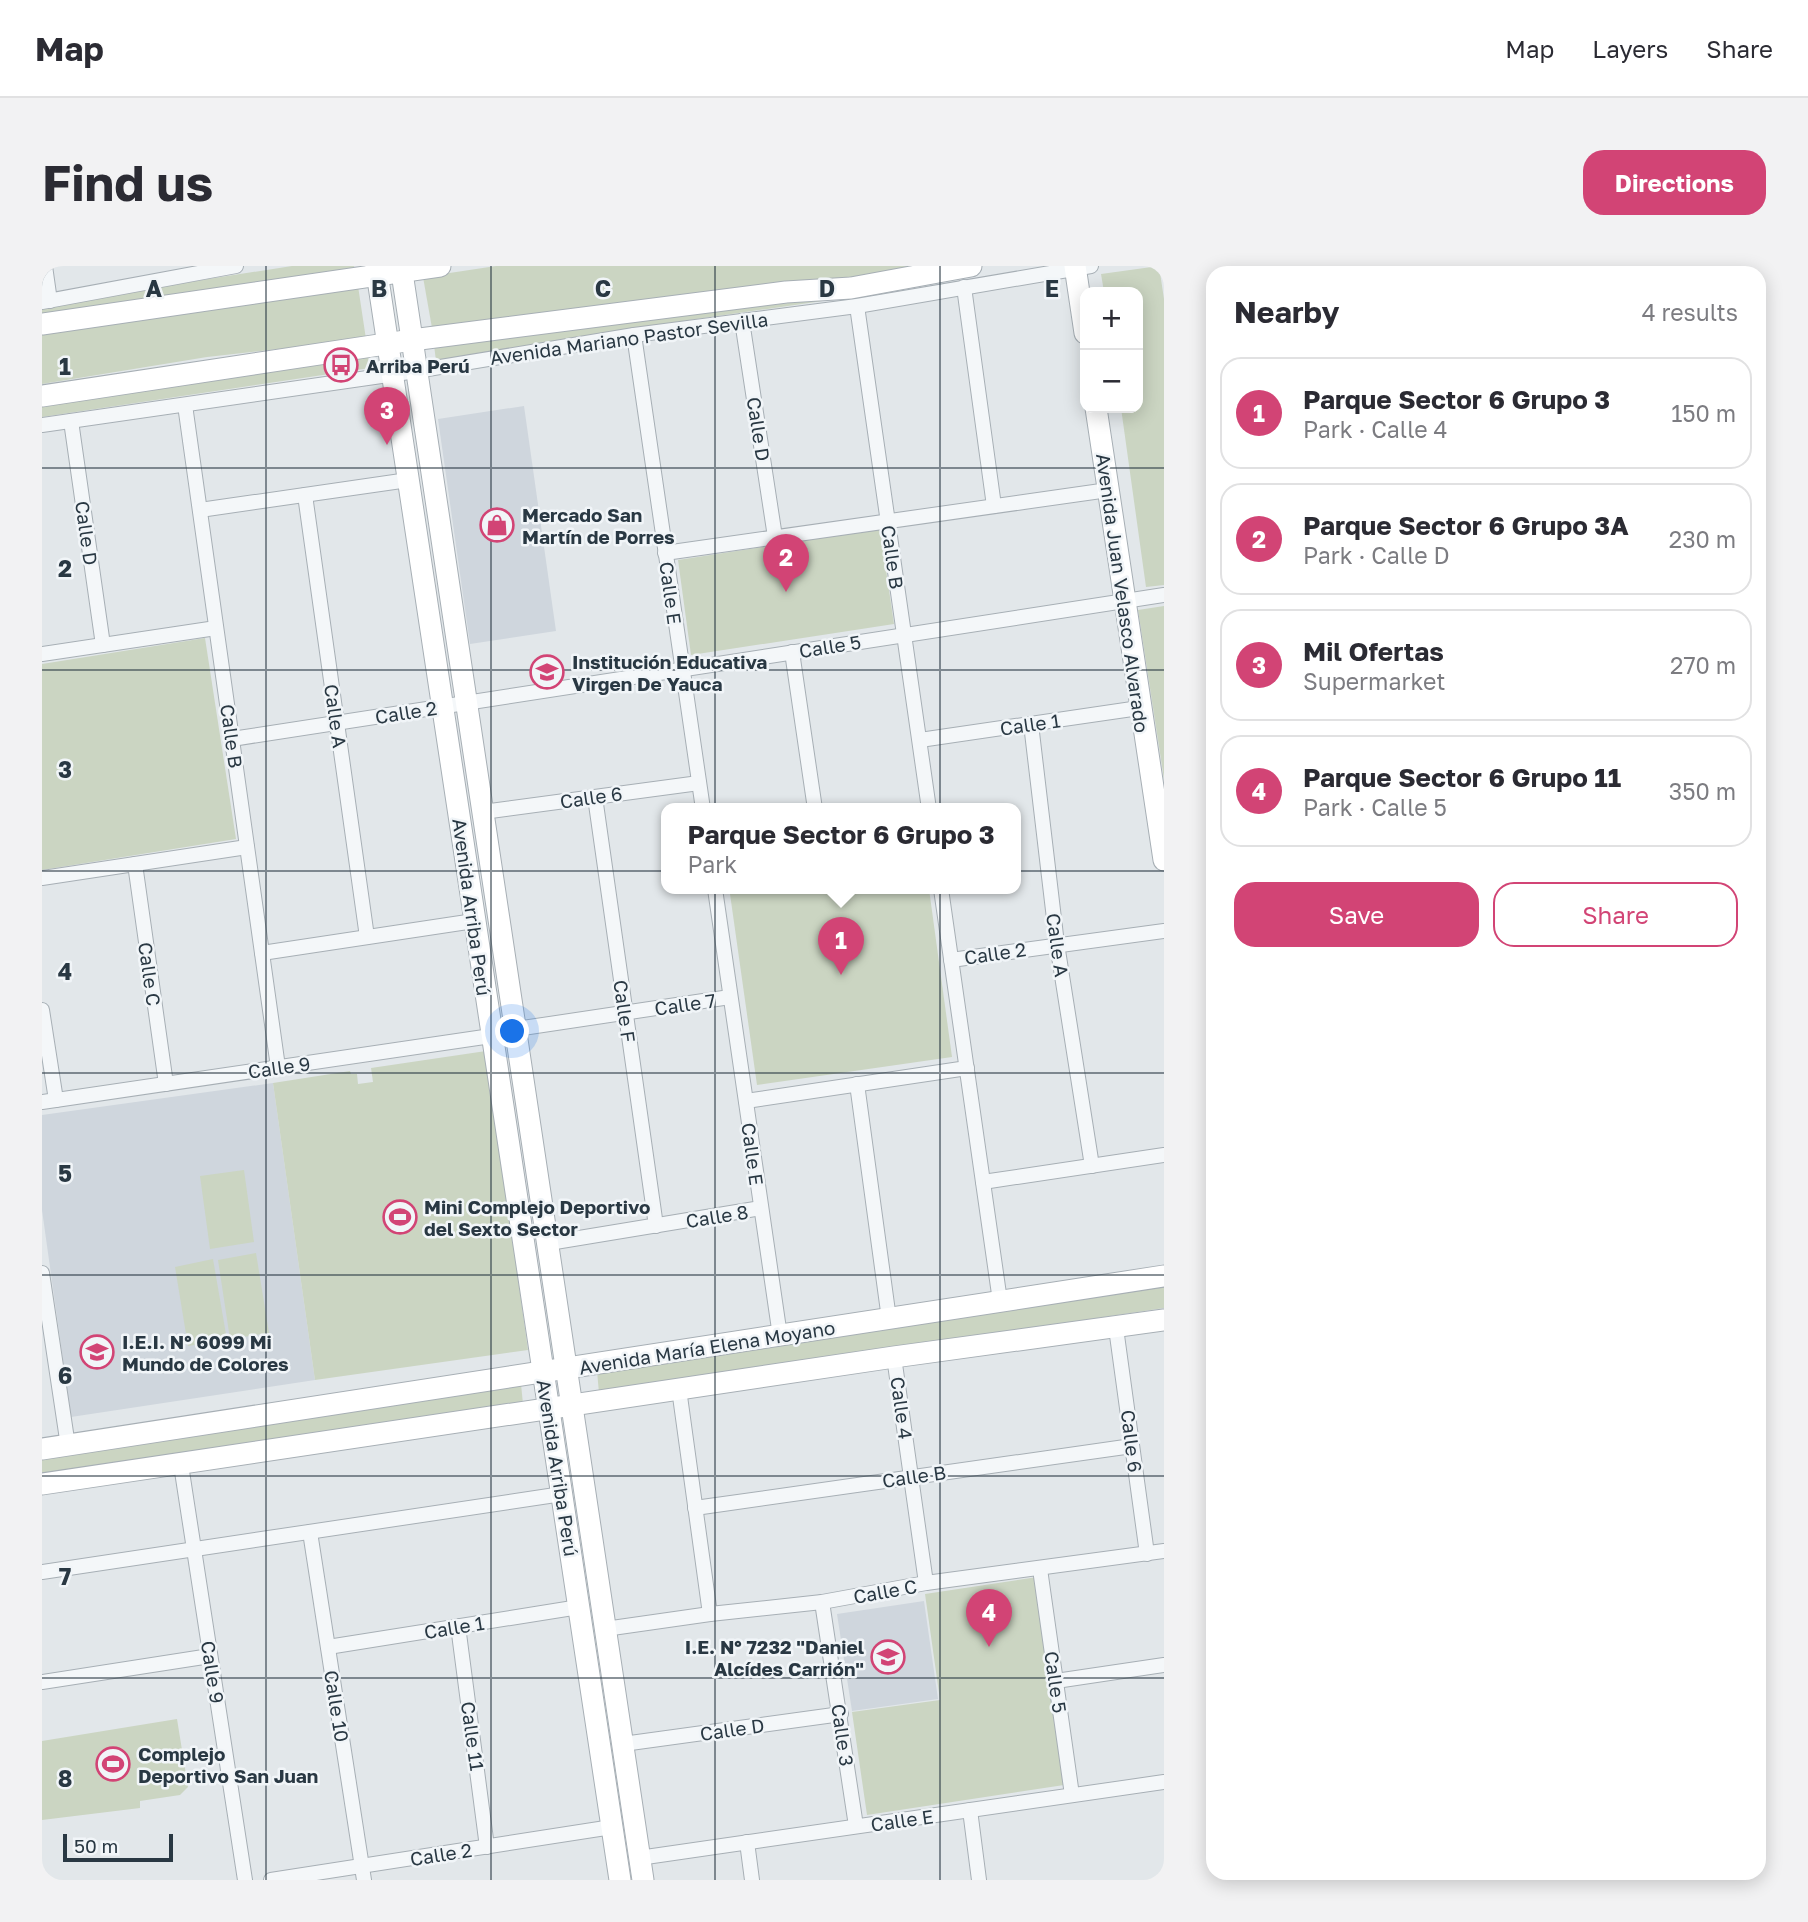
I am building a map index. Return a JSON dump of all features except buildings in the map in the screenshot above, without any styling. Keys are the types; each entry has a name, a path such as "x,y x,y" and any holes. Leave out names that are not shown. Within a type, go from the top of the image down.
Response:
{"street":[{"path":"45,266 46,301 236,266"},
{"path":"42,324 377,271 439,266"},
{"name":"Avenida Mariano Pastor Sevilla","path":"42,396 388,343 786,292 851,288 971,266"},
{"path":"1081,267 1082,287"},
{"name":"Avenida Mariano Pastor Sevilla","path":"42,425 392,374 634,335 857,306 1081,267"},
{"name":"Avenida Arriba Perú","path":"402,269 455,704 474,921 620,1880"},
{"name":"Avenida Arriba Perú","path":"377,271 408,480 455,704 483,812 643,1880"},
{"path":"964,287 994,506"},
{"name":"Calle B","path":"857,306 928,803"},
{"name":"Calle D","path":"742,321 775,537"},
{"name":"Calle E","path":"634,335 702,803"},
{"name":"Calle B","path":"185,405 278,1067"},
{"name":"Avenida Juan Velasco Alvarado","path":"1097,413 1139,708 1164,860"},
{"name":"Calle D","path":"71,421 103,645"},
{"path":"200,510 408,480"},
{"path":"666,553 1108,490"},
{"name":"Calle A","path":"305,495 367,937"},
{"name":"Calle 5","path":"455,704 1164,595"},
{"path":"42,654 216,628"},
{"path":"792,652 814,803"},
{"name":"Calle 2","path":"232,739 455,704"},
{"name":"Calle 1","path":"920,740 1139,708"},
{"name":"Calle A","path":"1031,724 1057,944 1092,1166"},
{"name":"Calle 6","path":"483,812 699,783"},
{"name":"Calle F","path":"595,797 656,1226"},
{"path":"42,878 247,847"},
{"name":"Calle C","path":"135,864 166,1084"},
{"name":"Calle E","path":"716,894 780,1336"},
{"path":"942,894 1000,1301"},
{"path":"262,953 474,921"},
{"name":"Calle 2","path":"951,960 1164,931"},
{"name":"Calle 7","path":"516,1029 730,998"},
{"path":"42,1010 49,1101"},
{"name":"Calle 9","path":"49,1101 491,1036 516,1029"},
{"path":"746,1101 967,1068"},
{"path":"857,1084 889,1319"},
{"path":"983,1182 1164,1155"},
{"name":"Calle 8","path":"549,1243 761,1208"},
{"path":"42,1273 68,1446"},
{"name":"Avenida María Elena Moyano","path":"42,1450 1164,1276"},
{"name":"Avenida María Elena Moyano","path":"42,1484 894,1357 1164,1320"},
{"name":"Calle 6","path":"1116,1328 1147,1553"},
{"name":"Calle 4","path":"894,1357 926,1583"},
{"path":"679,1389 710,1614"},
{"name":"Calle B","path":"695,1508 1132,1446"},
{"name":"Calle 9","path":"181,1465 245,1880"},
{"path":"42,1572 562,1494"},
{"name":"Calle 10","path":"310,1532 363,1873"},
{"name":"Calle C","path":"605,1629 822,1602 926,1583 1164,1551"},
{"name":"Calle 5","path":"1040,1569 1072,1795"},
{"name":"Calle 3","path":"822,1602 856,1826"},
{"name":"Calle 1","path":"328,1647 579,1607"},
{"name":"Calle 11","path":"458,1626 487,1847"},
{"path":"42,1682 211,1656"},
{"path":"1056,1681 1164,1665"},
{"name":"Calle D","path":"622,1744 841,1714"},
{"name":"Calle E","path":"639,1858 1164,1782"},
{"path":"970,1810 979,1880"},
{"name":"Calle 2","path":"271,1880 363,1873 487,1847 612,1827"},
{"path":"747,1842 752,1880"}],"shaded area":[{"name":"Mercado San Martín de Porres","path":"524,406 556,631 470,644 438,419"},
{"path":"273,1083 315,1380 71,1417 42,1210 42,1115"},
{"name":"I.E. N° 7232 \"Daniel Alcídes Carrión\"","path":"924,1601 938,1699 852,1711 837,1614"}],"green space":[{"path":"292,266 354,266 355,269 42,316 42,305"},
{"path":"496,266 943,266 851,281 432,328 423,277"},
{"path":"1159,266 1164,299 1164,585 1146,587 1122,413 1143,413 1143,287 1103,287 1101,274"},
{"path":"358,286 366,339 207,357 42,384 42,333"},
{"path":"871,294 662,324 436,361 434,345"},
{"path":"368,356 370,368 42,417 42,406"},
{"path":"880,529 894,624 691,655 678,560"},
{"path":"1164,606 1164,779 1138,610"},
{"path":"205,638 236,839 42,870 42,664"},
{"path":"730,894 930,894 952,1057 757,1085"},
{"name":"Mini Complejo Deportivo del Sexto Sector","path":"486,1051 528,1350 315,1380 273,1083 350,1071 351,1074 357,1074 358,1084 373,1082 371,1068"},
{"path":"244,1170 254,1242 210,1249 200,1176"},
{"path":"256,1253 269,1333 230,1339 218,1260"},
{"path":"213,1259 227,1340 188,1346 175,1267"},
{"path":"1164,1287 1164,1308 599,1393 597,1371"},
{"path":"521,1384 523,1404 42,1475 42,1457"},
{"path":"1037,1577 1064,1785 867,1815 852,1712 940,1700 925,1594"},
{"name":"Complejo Deportivo San Juan","path":"177,1719 188,1787 180,1795 140,1801 140,1808 42,1820 42,1741"}],"place":[{"name":"Arriba Perú","path":"341,365"},
{"name":"Mil Ofertas","path":"387,445"},
{"name":"Mercado San Martín de Porres","path":"497,525"},
{"name":"Parque Sector 6 Grupo 3A","path":"786,592"},
{"name":"Institución Educativa Virgen De Yauca","path":"547,672"},
{"name":"Parque Sector 6 Grupo 3","path":"841,975"},
{"name":"Mini Complejo Deportivo del Sexto Sector","path":"400,1217"},
{"name":"I.E.I. N° 6099 Mi Mundo de Colores","path":"97,1352"},
{"name":"Parque Sector 6 Grupo 11","path":"989,1647"},
{"name":"I.E. N° 7232 \"Daniel Alcídes Carrión\"","path":"888,1657"},
{"name":"Complejo Deportivo San Juan","path":"113,1764"}]}
